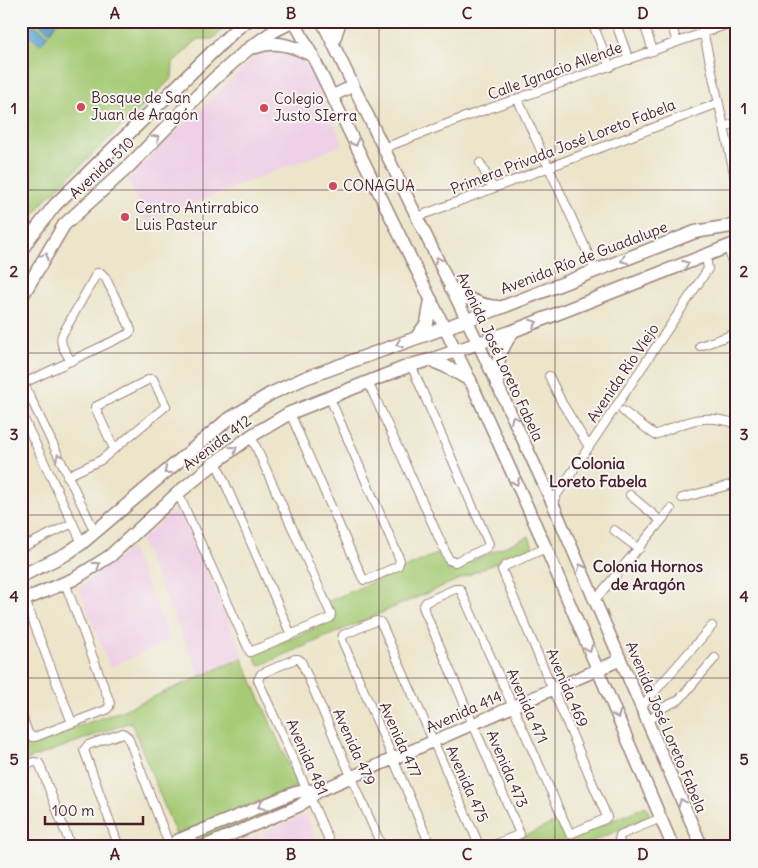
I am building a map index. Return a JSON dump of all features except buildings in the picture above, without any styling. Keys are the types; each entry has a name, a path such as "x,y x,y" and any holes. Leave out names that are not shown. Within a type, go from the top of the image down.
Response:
{"main road":[{"name":"Avenida 510","path":"21,251 55,204 238,25 247,21"},
{"name":"Avenida 510","path":"21,298 26,278 64,225 128,167 213,80 247,50 274,31 294,21"},
{"path":"294,21 470,380 546,548 673,847"},
{"name":"Avenida José Loreto Fabela","path":"322,21 478,343 552,502 702,847"},
{"path":"333,42 340,21"},
{"path":"247,50 266,43 282,44 312,55"},
{"path":"199,65 213,80"},
{"path":"332,96 353,86"},
{"name":"Avenida Río de Guadalupe","path":"444,328 696,232 737,225"},
{"path":"456,351 513,331 732,245"},
{"path":"451,288 476,302 500,308"},
{"path":"416,338 428,323 431,300"},
{"name":"Avenida 412","path":"21,576 50,563 82,543 226,421 270,394 305,378 444,328"},
{"path":"497,384 497,362 504,345 513,331"},
{"name":"Avenida 412","path":"23,600 66,583 85,573 116,552 178,493 216,462 251,436 290,413 411,365 456,351"},
{"path":"430,360 470,380"},
{"name":"Avenida 414","path":"170,847 178,840 294,793 313,793 352,778 620,660"},
{"name":"Avenida 414","path":"202,847 299,806 313,793"}],"street":[{"path":"610,21 594,27 610,67"},
{"path":"615,21 629,60"},
{"path":"643,21 653,51"},
{"path":"670,21 678,42"},
{"path":"701,21 737,187"},
{"name":"Calle Ignacio Allende","path":"384,148 737,22"},
{"path":"518,100 596,271"},
{"name":"Primera Privada José Loreto Fabela","path":"417,217 719,103"},
{"path":"725,127 737,122"},
{"path":"480,163 493,188"},
{"path":"732,245 737,279"},
{"name":"Avenida Río Viejo","path":"552,502 708,269 706,256"},
{"path":"71,361 60,340 97,274 101,273 105,277 131,331 71,361 22,380 95,532"},
{"path":"700,346 737,333"},
{"path":"368,382 449,560 455,562 489,546 411,365"},
{"path":"549,376 562,403 589,447"},
{"path":"68,476 101,460 166,406 155,382 150,379 95,407 114,449"},
{"path":"290,413 364,580 369,579 400,564 400,560 329,396"},
{"path":"623,411 655,435 698,419 715,418 737,424"},
{"path":"21,413 82,543"},
{"path":"178,493 248,650 252,652 330,617 327,606 251,436"},
{"path":"216,462 291,635"},
{"path":"682,498 737,484"},
{"path":"630,495 661,521"},
{"path":"595,600 671,509"},
{"path":"21,548 73,523"},
{"path":"614,530 639,549"},
{"name":"Avenida 469","path":"546,548 502,569 552,690 608,817 570,834"},
{"path":"21,714 32,737 106,710 109,707 110,703 66,583"},
{"name":"Avenida 473","path":"460,589 455,589 423,605 520,834 489,847"},
{"name":"Avenida 471","path":"460,589 570,834"},
{"path":"23,600 72,723"},
{"name":"Avenida 477","path":"380,622 376,621 343,635 343,643 431,847"},
{"name":"Avenida 475","path":"380,622 480,847"},
{"path":"642,708 712,626"},
{"path":"648,722 664,707 679,700 715,658"},
{"name":"Avenida 479","path":"258,678 261,674 298,659 301,661 382,847"},
{"name":"Avenida 481","path":"258,678 313,793 332,847"},
{"path":"119,847 84,752 85,748 104,739 125,733 170,847"},
{"path":"21,767 34,762 39,763 71,847"},
{"path":"622,847 619,837 622,834 661,818"},
{"path":"727,847 737,835"},
{"path":"21,836 25,847"}],"shaded area":[{"name":"Colegio Justo SIerra","path":"278,52 300,59 312,71 343,145 146,221 127,179 257,55"},
{"path":"179,507 244,657 200,676 140,540"},
{"path":"131,548 171,639 110,668 79,588"},
{"path":"306,815 319,847 269,847 263,832"},
{"path":"257,835 261,847 228,847"}],"green space":[{"name":"Bosque de San Juan de Aragón","path":"21,21 230,21 213,39 198,39 173,63 172,78 44,201 21,234"},
{"path":"529,536 533,547 259,666 254,655 335,619 327,602 441,552 449,571"},
{"path":"242,658 298,786 176,835 131,722 21,762 21,726 29,744 126,709"},
{"path":"294,794 299,806 193,847 182,847 179,840"},
{"path":"646,806 650,816 580,847 500,847 558,821 567,840"}],"water":[{"path":"28,21 48,35 41,44 21,30"},
{"path":"36,21 56,21 57,22 50,32"}],"place":[{"name":"Bosque de San Juan de Aragón","path":"81,107"},
{"name":"Colegio Justo SIerra","path":"264,108"},
{"name":"CONAGUA","path":"333,186"},
{"name":"Centro Antirrabico Luis Pasteur","path":"125,217"}],"district":[{"name":"Colonia Loreto Fabela","path":"598,472"},
{"name":"Colonia Hornos de Aragón","path":"648,575"}]}
